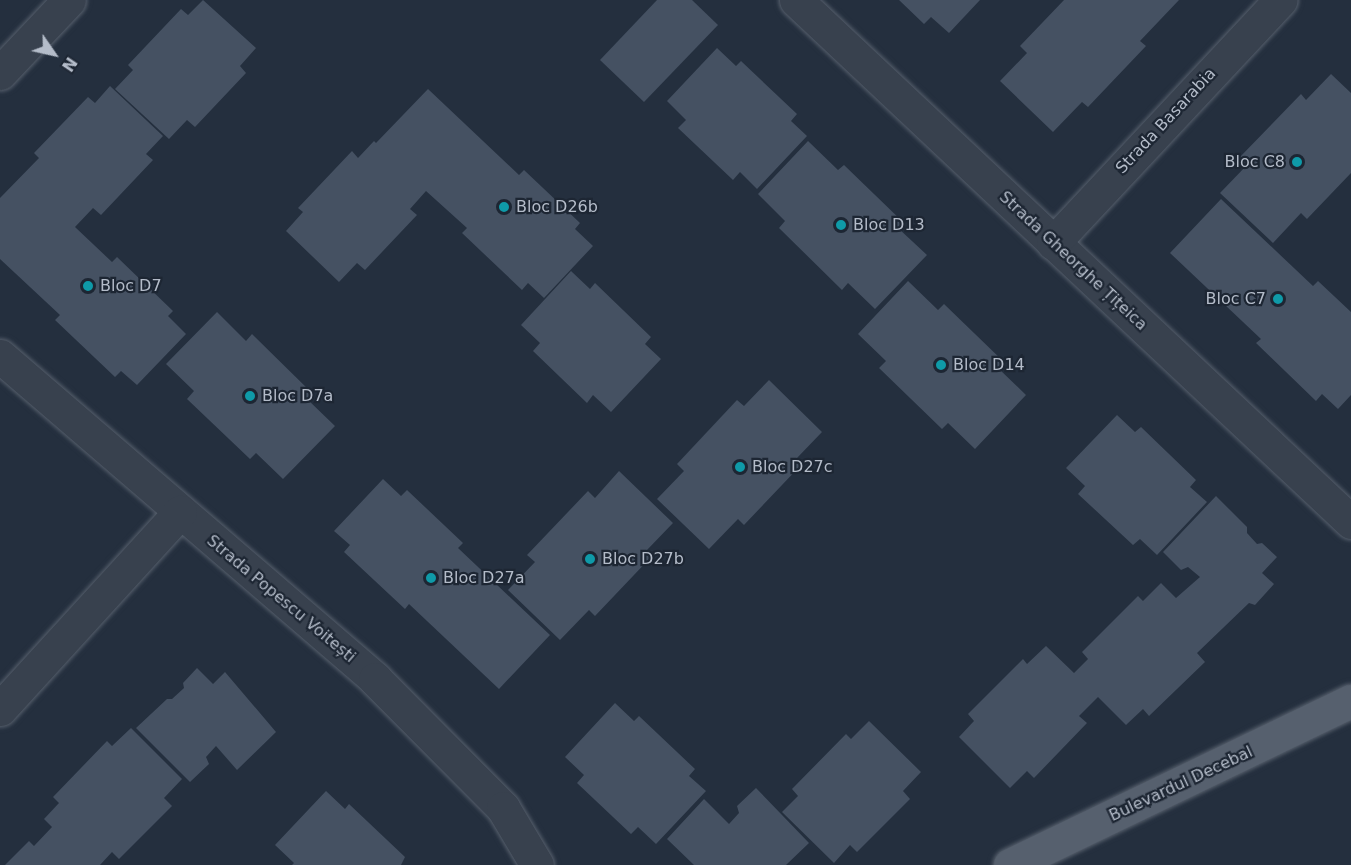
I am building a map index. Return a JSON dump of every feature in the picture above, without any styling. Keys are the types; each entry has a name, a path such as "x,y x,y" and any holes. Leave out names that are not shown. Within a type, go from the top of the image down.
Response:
{"main road":[{"name":"Bulevardul Decebal","path":"1010,865 1351,701"}],"street":[{"path":"0,73 69,0"},
{"name":"Strada Gheorghe Țițeica","path":"796,0 1351,522"},
{"name":"Strada Basarabia","path":"1053,243 1280,0"},
{"name":"Strada Popescu Voitești","path":"0,356 375,679 503,808 537,865"},
{"path":"0,709 180,512"}],"building":[{"path":"203,0 256,48 240,66 246,73 195,127 187,120 169,139 115,89 133,70 128,65 181,9 188,15"},
{"path":"657,0 692,0 718,25 644,102 600,60"},
{"path":"899,0 980,0 949,33 931,17 924,24"},
{"path":"1064,0 1179,0 1140,41 1146,46 1088,107 1082,102 1053,132 1000,81 1027,53 1020,46"},
{"path":"717,48 736,66 741,61 797,114 791,121 807,136 757,189 740,172 733,180 678,128 686,120 667,101"},
{"name":"Bloc C8","path":"1331,74 1351,93 1351,173 1307,219 1301,213 1273,243 1220,193 1247,165 1239,158 1301,94 1306,100"},
{"name":"Bloc D7","path":"110,86 163,136 146,154 153,160 101,215 93,208 75,227 112,262 117,257 173,311 168,316 186,334 137,385 121,371 115,377 55,320 60,315 0,259 0,198 39,158 34,153 88,97 95,103"},
{"name":"Bloc D26b","path":"428,89 519,175 524,170 580,223 575,229 593,246 544,298 528,283 522,290 462,233 467,228 426,191 410,209 417,215 365,270 357,263 339,282 286,231 303,212 298,208 352,151 358,158 374,141 376,143"},
{"name":"Bloc D13","path":"808,141 838,170 844,165 904,223 898,228 927,255 875,309 848,283 842,290 779,228 785,221 758,194"},
{"name":"Bloc C7","path":"1221,199 1313,286 1318,281 1351,312 1351,395 1338,409 1322,394 1316,401 1256,343 1261,339 1170,253"},
{"path":"571,271 590,289 595,283 651,337 645,344 661,359 611,412 593,395 587,403 533,351 540,343 521,325"},
{"name":"Bloc D14","path":"908,281 938,310 944,304 1004,362 998,368 1026,395 975,449 948,423 942,429 879,368 886,361 858,334"},
{"name":"Bloc D7a","path":"217,312 246,341 252,334 312,393 307,399 335,426 283,479 256,453 250,459 187,399 194,391 166,364"},
{"name":"Bloc D27c","path":"769,380 822,432 797,458 802,464 744,525 738,519 709,549 657,499 684,471 677,464 737,400 744,406"},
{"path":"1117,415 1135,432 1141,427 1196,480 1190,487 1207,502 1157,555 1140,539 1133,545 1078,494 1085,486 1066,468"},
{"name":"Bloc D27b","path":"619,471 673,523 647,550 653,555 595,616 589,610 560,640 508,590 535,562 527,555 588,491 595,498"},
{"name":"Bloc D27a","path":"383,479 401,496 407,490 463,543 458,548 550,635 499,689 409,604 405,609 344,552 350,545 334,531"},
{"path":"1216,496 1247,527 1247,533 1257,544 1262,543 1277,557 1262,573 1274,584 1255,605 1249,603 1197,653 1205,662 1149,716 1143,709 1126,725 1098,697 1079,716 1087,723 1034,778 1027,771 1010,788 959,737 974,721 968,714 1023,659 1027,664 1046,646 1074,673 1088,659 1082,652 1138,596 1143,601 1161,583 1176,598 1200,577 1188,567 1181,570 1163,552"},
{"path":"197,668 213,684 225,672 276,732 237,770 216,746 206,757 209,764 190,782 136,728 167,699 172,699 184,688 183,683"},
{"path":"615,703 634,721 639,716 695,769 689,776 706,791 656,844 638,827 631,834 577,783 584,775 565,757"},
{"path":"869,721 921,772 903,791 910,799 857,852 850,845 834,863 782,812 798,796 792,789 846,734 851,739"},
{"path":"131,728 182,779 164,798 172,806 119,859 112,852 100,865 5,865 29,841 34,846 52,827 44,819 59,803 53,797 107,741 112,746"},
{"path":"756,788 809,843 786,865 694,865 667,839 704,799 729,824 739,813 737,806"},
{"path":"326,791 345,809 349,804 405,857 401,865 292,865 294,863 275,845"}],"place":[{"name":"Bloc C8","path":"1297,162"},
{"name":"Bloc D26b","path":"504,207"},
{"name":"Bloc D13","path":"841,225"},
{"name":"Bloc D7","path":"88,286"},
{"name":"Bloc C7","path":"1278,299"},
{"name":"Bloc D14","path":"941,365"},
{"name":"Bloc D7a","path":"250,396"},
{"name":"Bloc D27c","path":"740,467"},
{"name":"Bloc D27b","path":"590,559"},
{"name":"Bloc D27a","path":"431,578"}]}
